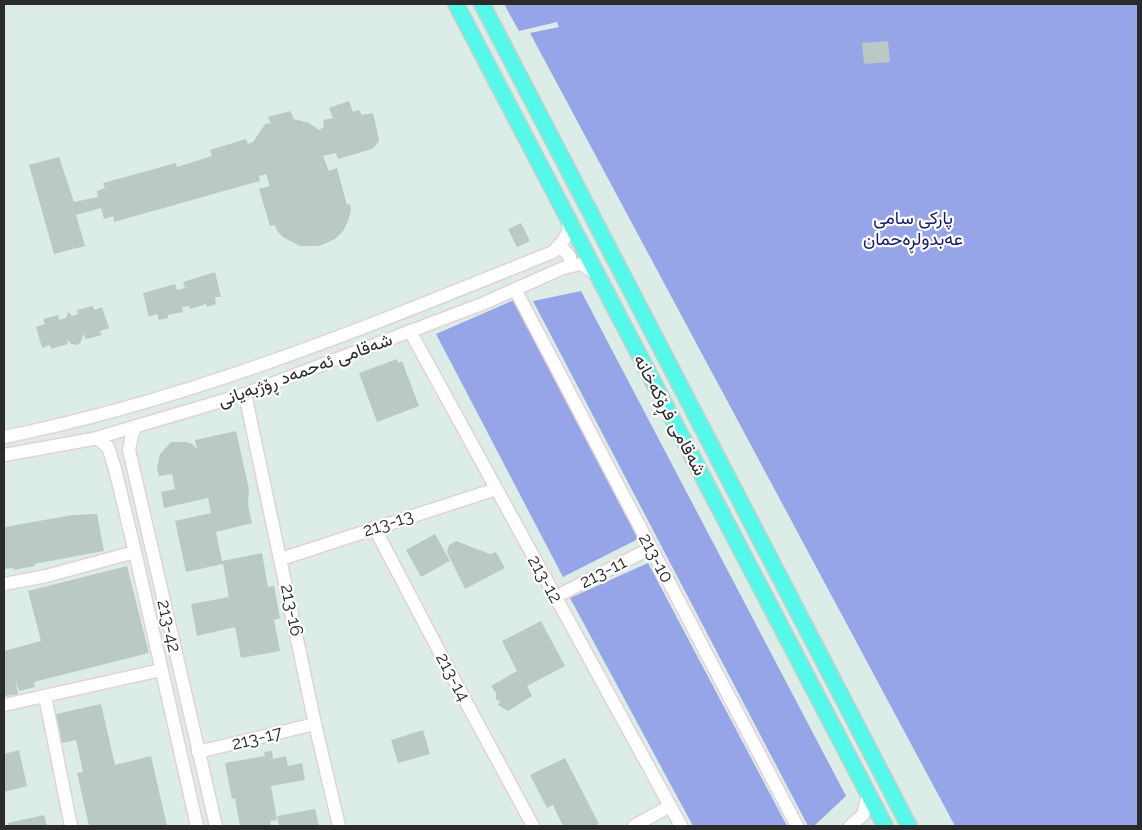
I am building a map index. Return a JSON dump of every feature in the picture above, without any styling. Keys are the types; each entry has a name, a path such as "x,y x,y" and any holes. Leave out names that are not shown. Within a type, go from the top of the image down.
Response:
{"main road":[{"name":"شەقامی فڕۆکەخانە","path":"456,4 885,826"},
{"name":"شەقامی فڕۆکەخانە","path":"482,4 909,826"}],"street":[{"path":"566,217 569,230 557,248 564,250 570,257 571,259 567,267"},
{"name":"شەقامی ئەحمەد ڕۆژبەیانی","path":"4,437 75,421 135,404 312,347 494,276 553,252 557,248"},
{"path":"567,267 580,264 596,274"},
{"name":"شەقامی ئەحمەد ڕۆژبەیانی","path":"4,455 92,438 245,394 482,304 567,267"},
{"name":"213-10","path":"515,289 797,826"},
{"name":"213-12","path":"410,331 681,826"},
{"path":"312,347 320,366"},
{"name":"213-16","path":"245,394 315,724 339,826"},
{"name":"213-42","path":"136,426 132,435 130,450 216,826"},
{"name":"213-42","path":"92,438 98,439 108,447 135,552 198,826"},
{"name":"213-13","path":"281,558 496,489"},
{"name":"213-14","path":"374,527 533,826"},
{"name":"213-11","path":"555,597 651,548"},
{"path":"4,584 46,576 135,552"},
{"path":"4,706 161,670"},
{"path":"44,696 71,826"},
{"name":"213-17","path":"198,752 315,724"},
{"path":"850,826 863,815 868,794"},
{"path":"634,826 670,806"}],"green space":[{"name":"پارکی سامی عەبدولڕەحمان","path":"504,4 1138,4 1138,826 955,826 530,33 559,27 557,22 519,31"},
{"path":"581,291 846,796 814,826 808,826 533,301"},
{"path":"514,300 638,539 563,577 436,334"},
{"path":"648,563 787,826 693,826 570,598"}],"building":[{"path":"888,41 890,62 864,64 862,43"},
{"path":"349,101 353,112 359,110 362,115 373,113 379,139 372,149 338,159 336,153 323,156 329,171 337,168 347,205 350,204 351,210 343,231 335,239 317,246 300,246 283,237 277,231 275,225 270,226 259,189 270,186 266,174 259,176 260,181 114,222 113,216 104,219 101,208 76,215 85,246 54,254 29,165 59,157 74,202 98,197 97,191 105,188 103,183 176,163 177,167 212,156 210,150 246,139 248,144 253,142 265,124 271,123 268,117 290,111 294,119 309,123 319,130 324,127 323,120 333,118 329,108"},
{"path":"521,223 530,241 517,247 508,229"},
{"path":"215,272 221,297 215,297 216,304 207,307 206,304 190,309 189,306 182,307 183,312 168,315 168,318 159,320 157,314 149,317 143,293 175,284 177,290 185,288 183,282"},
{"path":"93,306 94,310 102,307 109,328 100,331 102,335 86,339 83,334 81,342 77,345 71,344 67,339 68,344 51,349 50,345 42,348 36,327 45,324 43,319 58,315 59,320 66,318 68,312 72,316 78,314 77,310"},
{"path":"397,359 398,363 402,361 419,406 377,422 359,373"},
{"path":"236,431 249,489 248,505 252,523 216,532 222,561 262,553 268,587 274,586 280,618 274,620 280,651 241,658 235,627 197,636 191,604 229,597 223,564 186,572 175,521 211,513 208,498 164,508 161,492 175,489 172,474 159,476 157,467 160,454 171,442 186,442 192,444 197,449 195,440"},
{"path":"97,514 104,551 34,564 35,566 13,570 13,568 4,569 4,524 5,527 72,515"},
{"path":"435,534 450,561 421,577 406,550"},
{"path":"456,541 490,554 496,552 505,568 465,589 447,552 449,545"},
{"path":"127,566 149,653 34,682 35,687 19,691 15,677 18,694 4,696 4,651 41,641 28,591"},
{"path":"541,621 565,666 527,686 532,696 508,711 498,705 500,701 496,700 496,693 491,686 517,671 502,641"},
{"path":"101,704 115,765 151,756 167,826 89,826 77,773 83,772 76,740 62,743 56,714"},
{"path":"423,730 430,754 398,763 391,740"},
{"path":"19,750 27,786 4,792 4,754"},
{"path":"272,751 273,759 286,756 288,766 302,763 305,780 271,786 277,820 270,821 271,826 240,826 235,798 232,799 225,763 265,756 264,752"},
{"path":"565,758 599,824 595,826 563,826 553,805 547,808 530,775"},
{"path":"315,809 319,826 279,826 277,816"},
{"path":"44,815 47,826 8,826 8,823"}]}
